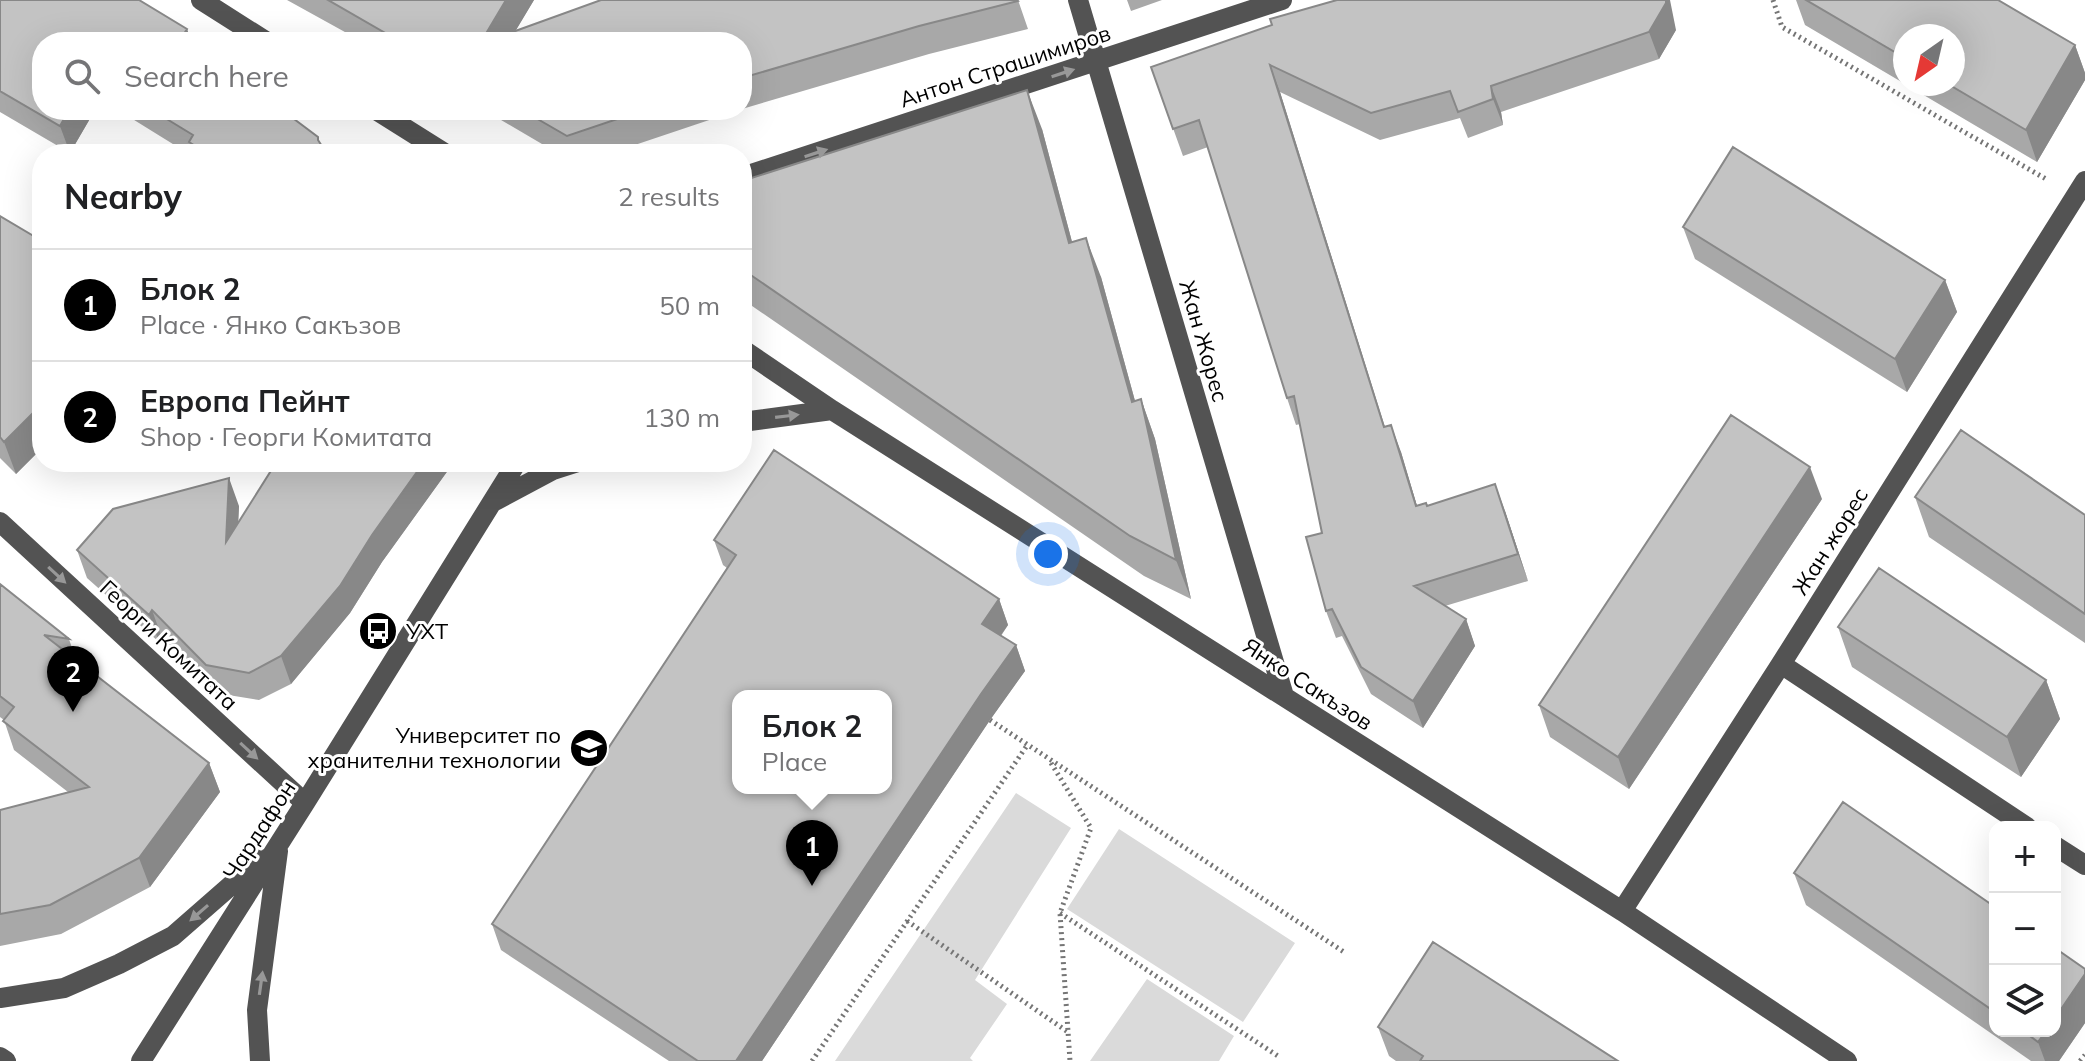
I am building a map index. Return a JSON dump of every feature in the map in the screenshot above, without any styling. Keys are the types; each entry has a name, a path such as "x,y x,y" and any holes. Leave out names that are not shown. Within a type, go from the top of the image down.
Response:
{"street":[{"path":"201,0 251,32"},
{"name":"Жан Жорес","path":"1078,0 1284,696"},
{"name":"Антон Страшимиров","path":"752,174 1282,0"},
{"path":"392,120 430,144"},
{"name":"Жан жорес","path":"1622,911 2080,189"},
{"name":"Янко Сакъзов","path":"752,356 832,410 1622,911 1847,1061"},
{"path":"752,421 832,410"},
{"path":"493,502 511,472"},
{"path":"493,502 549,472"},
{"name":"Чардафон","path":"141,1061 493,502"},
{"name":"Георги Комитата","path":"0,522 305,803"},
{"path":"1781,664 2018,821"},
{"path":"0,998 64,988 173,936 279,843"},
{"path":"260,1061 257,1010 279,843"},
{"path":"2061,850 2085,865"},
{"path":"0,1057 6,1061"}],"path":[{"path":"1773,0 1782,27 2080,189"},
{"path":"990,720 1344,952"},
{"path":"812,1061 1028,744"},
{"path":"1049,758 1091,828 1060,913 1070,1061"},
{"path":"1060,913 1278,1056"},
{"path":"907,921 1068,1032"},
{"path":"2080,1061 2085,1055"}],"shaded area":[{"path":"1016,793 1071,828 975,980 1007,1004 970,1058 973,1061 835,1061"},
{"path":"1119,829 1295,943 1243,1022 1067,909"},
{"path":"1147,979 1234,1036 1219,1061 1090,1061"}],"building":[{"path":"0,0 139,0 187,29 185,32 32,32 32,110 0,91"},
{"path":"328,0 506,0 487,32 384,32"},
{"path":"601,0 1018,1 919,26 752,75 752,32 513,32"},
{"path":"1337,0 1666,0 1649,32 1491,86 1493,99 1458,112 1450,91 1371,113 1270,65 1384,427 1391,425 1416,506 1426,503 1427,506 1495,484 1518,554 1414,586 1466,619 1413,701 1361,667 1332,609 1326,611 1306,537 1322,533 1294,396 1287,398 1199,120 1173,129 1151,67 1272,25 1270,19"},
{"path":"1806,0 1998,0 2075,45 2026,130 1965,94 1965,24 1893,24 1893,51"},
{"path":"1027,90 1069,243 1086,238 1132,402 1141,399 1176,560 1130,536 752,276 752,178"},
{"path":"50,120 63,120 60,126"},
{"path":"168,120 295,120 318,137 321,144 192,144 189,142 193,135"},
{"path":"539,120 614,120 567,136"},
{"path":"1733,147 1945,280 1895,359 1683,227"},
{"path":"0,216 32,235 32,414 4,442 0,437"},
{"path":"1731,415 1810,467 1618,757 1539,705"},
{"path":"1961,430 2085,515 2085,614 1915,497"},
{"path":"774,450 999,599 982,624 1016,645 736,1061 698,1061 492,924 736,555 714,540"},
{"path":"270,472 417,472 340,586 281,656 249,673 206,665 152,610 149,615 77,550 113,509 229,478 226,542"},
{"path":"1879,568 2046,680 2007,737 1838,627"},
{"path":"0,584 69,639 44,635 209,763 139,858 50,905 0,914 0,810 89,787 3,721 14,707 0,696"},
{"path":"1843,802 1989,903 1989,1008 1794,873"},
{"path":"1433,942 1618,1061 1420,1061 1423,1056 1378,1027"},
{"path":"2061,952 2085,969 2085,974 2061,1009"}],"place":[{"name":"УХТ","path":"378,631"},
{"name":"Европа Пейнт","path":"73,712"},
{"name":"Университет по хранителни технологии","path":"589,748"},
{"name":"Блок 2","path":"812,886"}]}
